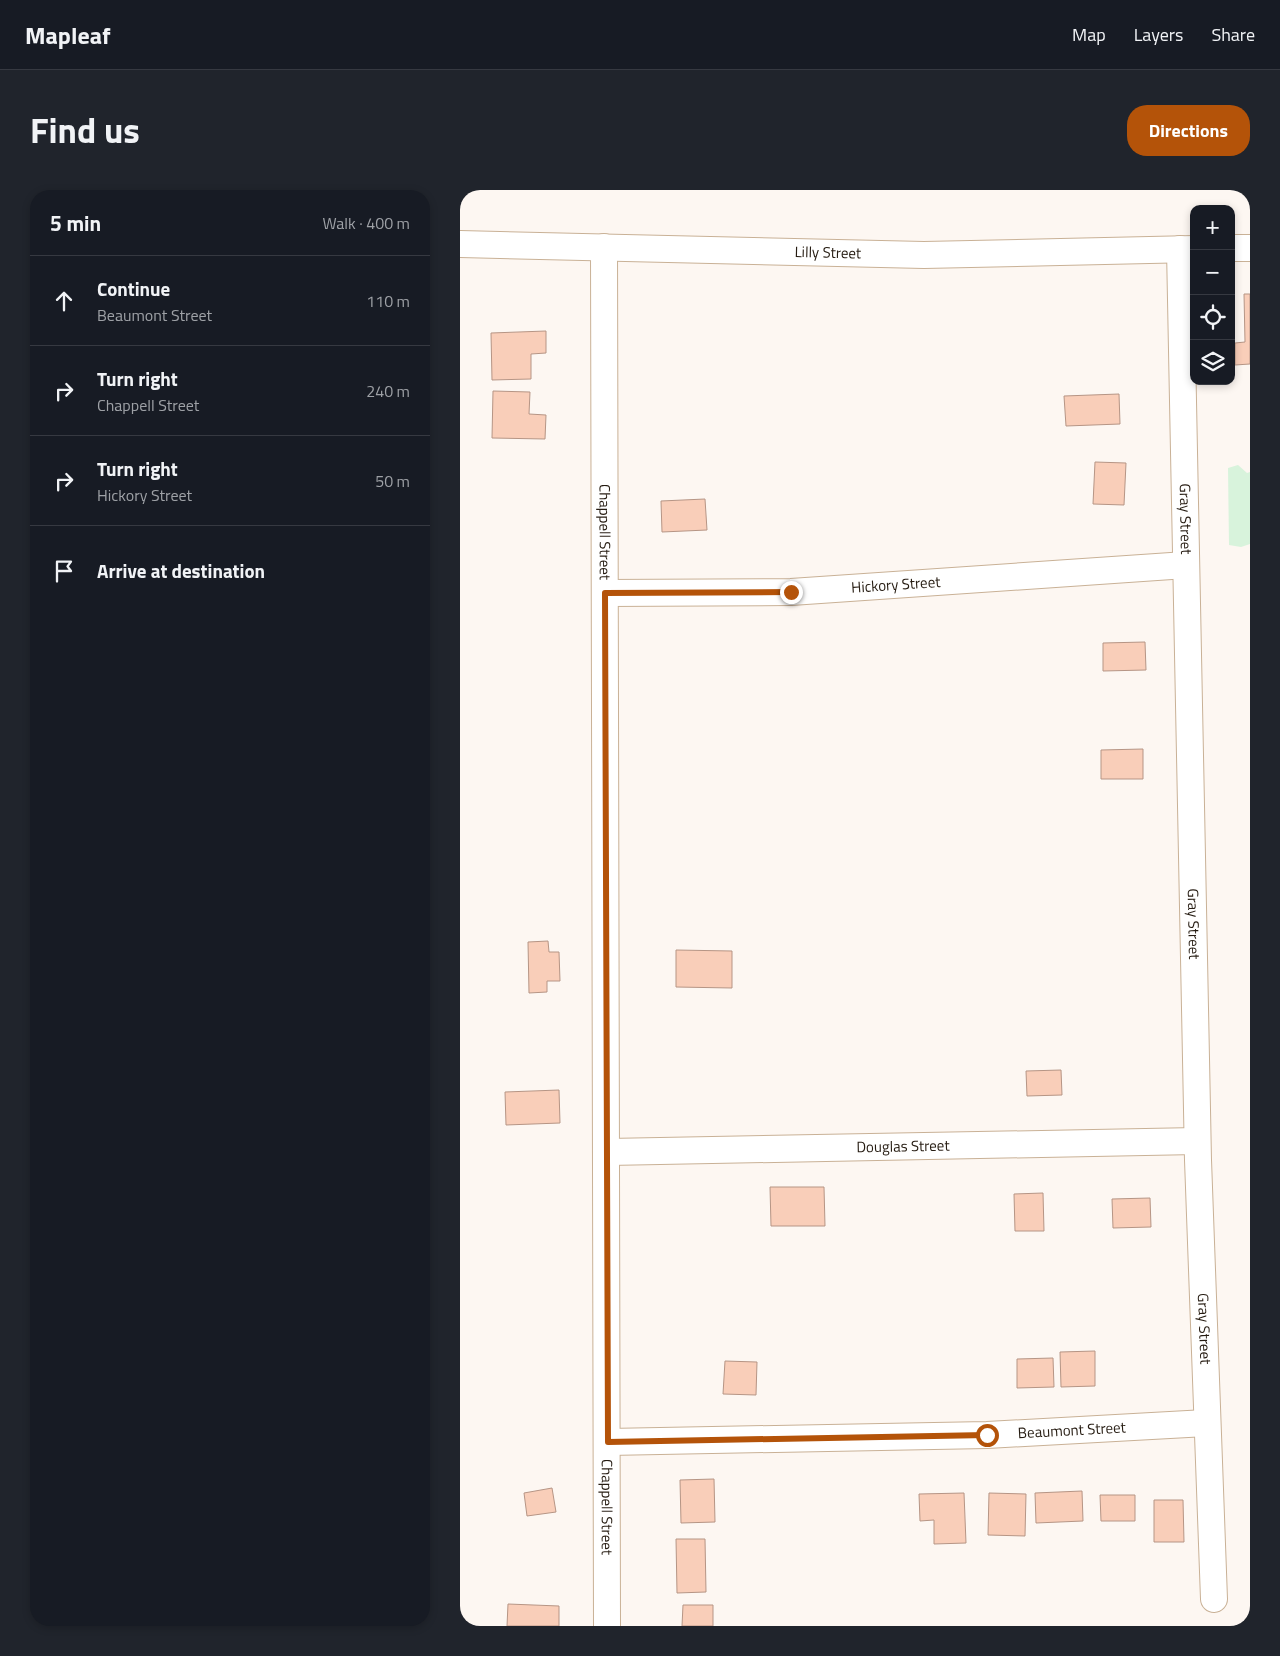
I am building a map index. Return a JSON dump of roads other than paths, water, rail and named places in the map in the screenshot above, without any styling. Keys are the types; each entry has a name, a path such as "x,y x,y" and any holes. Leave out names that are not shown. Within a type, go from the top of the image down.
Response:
{"street":[{"name":"Lilly Street","path":"460,244 924,255 1187,249"},
{"name":"Chappell Street","path":"604,247 608,1152 607,1626"},
{"path":"1235,248 1250,248"},
{"name":"Gray Street","path":"1187,249 1186,565 1198,1141 1206,1423 1214,1599"},
{"name":"Hickory Street","path":"605,593 791,592 1186,565"},
{"name":"Douglas Street","path":"608,1152 1198,1141"},
{"name":"Beaumont Street","path":"608,1442 987,1435 1206,1423"}]}
